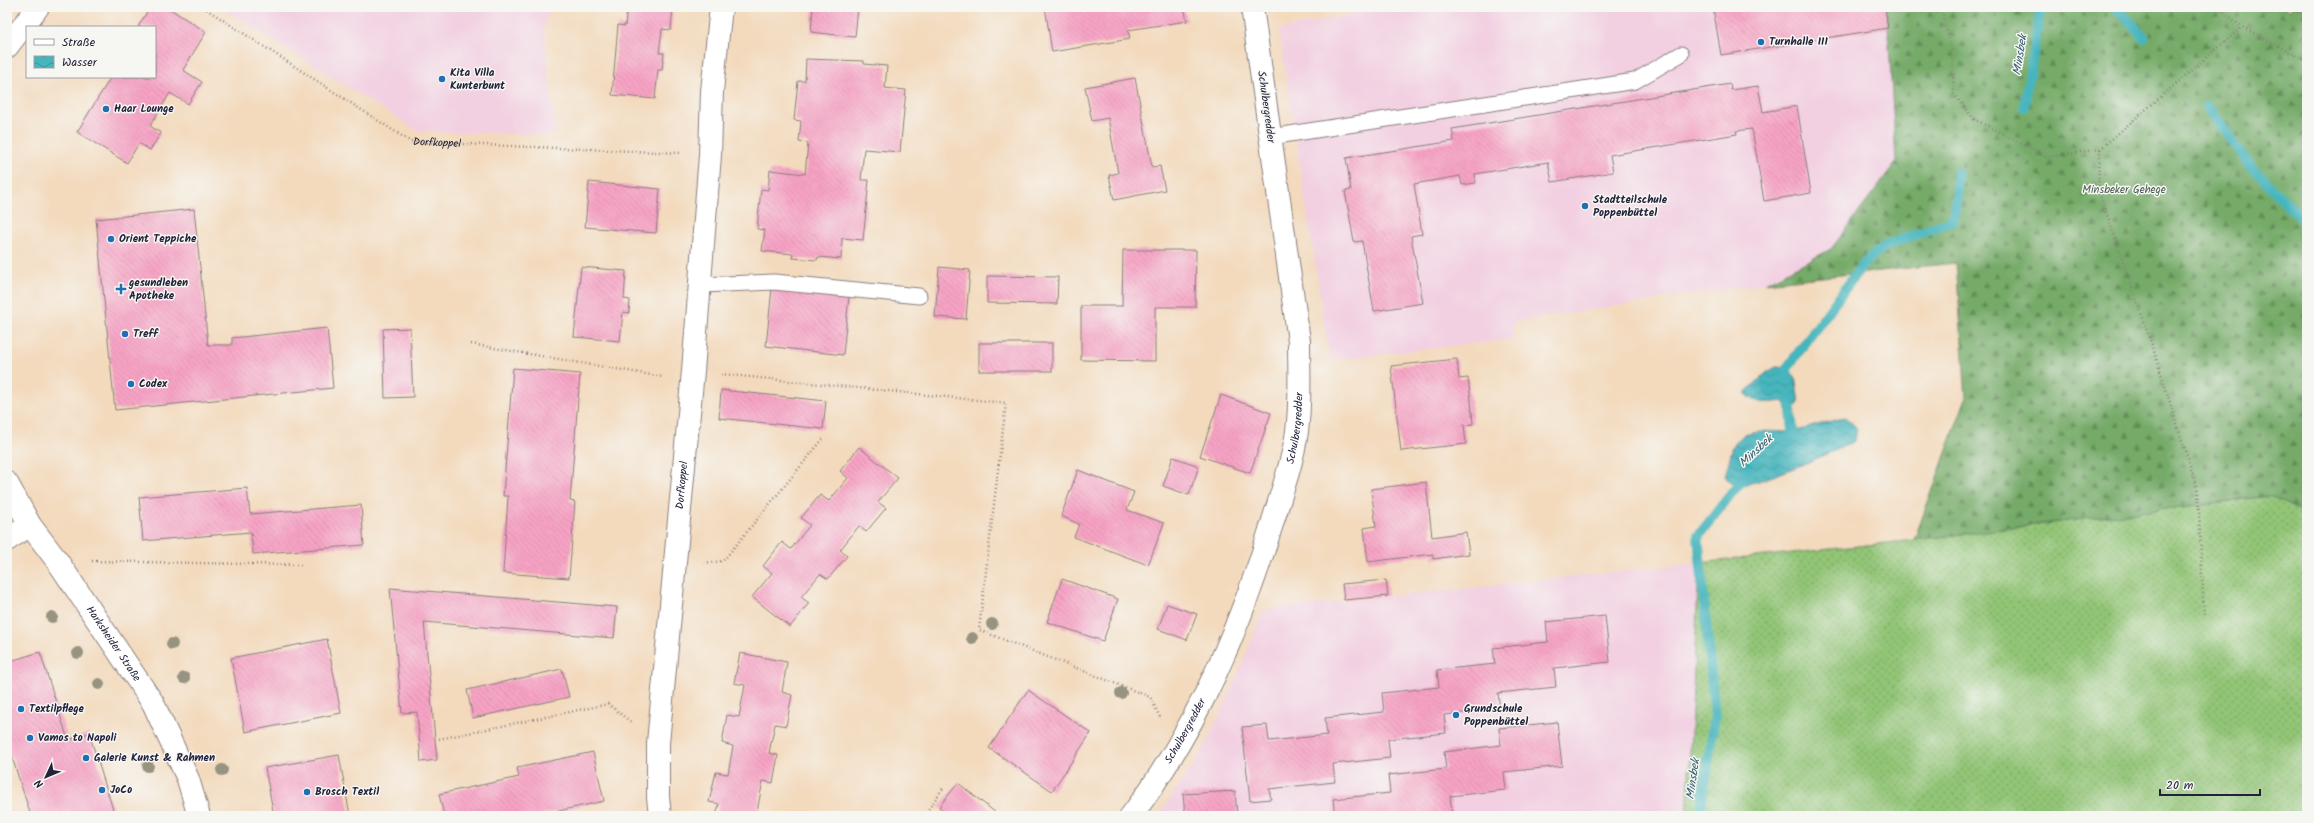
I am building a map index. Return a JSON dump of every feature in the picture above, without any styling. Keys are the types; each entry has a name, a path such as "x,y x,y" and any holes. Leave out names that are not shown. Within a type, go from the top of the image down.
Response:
{"street":[{"path":"8,45 38,7"},
{"name":"Dorfkoppel","path":"660,816 658,797 658,743 676,566 710,155 712,91 721,7"},
{"name":"Schulbergredder","path":"1131,816 1177,749 1202,702 1233,635 1258,571 1284,486 1297,432 1299,341 1252,7"},
{"name":"Harksheider Straße","path":"7,483 30,525 58,562 153,703 188,779 199,816"},
{"path":"7,540 30,525"}],"lane":[{"path":"1270,137 1635,81 1681,54"},
{"path":"700,285 774,282 918,296"}],"path":[{"name":"Dorfkoppel","path":"203,7 411,142 710,155"},
{"path":"1941,7 1952,52 1954,94 1974,119 2048,157 2100,149 2242,27"},
{"path":"2218,7 2242,27 2307,61"},
{"path":"2100,149 2098,190 2152,345 2198,492 2204,615"},
{"path":"471,344 692,377 1006,403 979,630 1150,697 1177,749"},
{"path":"676,566 723,561 823,439"},
{"path":"58,562 301,565"},
{"path":"439,739 608,704 658,743"},
{"path":"924,816 943,788"}],"shaded area":[{"name":"Kita Villa Kunterbunt","path":"220,7 550,7 544,27 555,135 418,131"},
{"name":"Stadtteilschule Poppenbüttel","path":"1385,7 1885,7 1888,28 1896,163 1831,249 1765,283 1513,322 1513,339 1330,360 1279,30"},
{"name":"Grundschule Poppenbüttel","path":"1699,563 1687,816 1158,816 1202,752 1237,677 1263,610"}],"green space":[{"name":"Minsbeker Gehege","path":"1885,7 2285,7 2290,10 2294,7 2307,7 2307,514 2269,496 1914,540 1966,398 1956,263 1765,283 1831,249 1896,163 1888,28"},
{"path":"2269,496 2307,514 2307,816 1687,816 1699,563 1914,540"}],"water":[{"path":"1776,367 1787,368 1795,376 1799,403 1792,411 1783,401 1767,403 1762,402 1753,400 1745,393 1766,373"},
{"path":"1845,417 1857,428 1855,441 1846,446 1795,468 1759,481 1737,485 1730,482 1725,476 1733,446 1744,434 1758,431 1793,432"}],"building":[{"path":"150,7 167,7 206,32 183,70 202,82 188,104 170,93 150,126 161,133 150,150 139,143 127,163 77,132 110,78 156,78 156,26 139,26"},
{"path":"627,7 673,7 671,30 662,29 659,53 664,53 662,70 658,70 655,99 612,95 618,25 625,26"},
{"path":"813,7 858,7 855,37 811,32"},
{"path":"1045,7 1184,7 1187,21 1128,30 1130,39 1052,52"},
{"name":"Turnhalle III","path":"1713,7 1885,7 1888,28 1721,55"},
{"path":"806,59 864,61 864,64 887,66 885,88 906,90 900,152 864,149 861,180 869,180 863,240 842,238 841,259 818,257 817,260 792,258 793,254 762,251 765,230 757,229 761,189 768,190 770,170 805,174 808,143 799,142 801,121 794,120 798,81 805,81"},
{"path":"1135,78 1152,167 1160,166 1165,190 1114,200 1109,175 1118,173 1108,118 1092,121 1085,87"},
{"path":"1730,84 1731,90 1758,86 1763,112 1797,106 1811,193 1764,201 1752,129 1736,131 1737,134 1610,155 1613,172 1552,182 1548,162 1475,174 1476,183 1462,185 1460,176 1414,184 1422,234 1411,236 1423,303 1374,311 1362,241 1354,242 1345,191 1351,190 1346,158 1454,141 1452,129"},
{"path":"589,182 660,189 656,233 585,227"},
{"path":"194,209 208,345 232,345 232,338 327,328 333,388 115,410 96,219"},
{"path":"1123,250 1196,250 1195,307 1155,307 1155,361 1081,360 1081,306 1122,306"},
{"path":"581,267 626,271 624,299 630,300 629,313 623,312 620,341 574,337"},
{"path":"939,267 970,270 966,319 935,317"},
{"path":"987,276 1058,277 1057,304 987,303"},
{"path":"772,288 849,296 843,355 766,346"},
{"path":"410,328 413,397 385,398 383,329"},
{"path":"979,343 1052,343 1052,371 979,371"},
{"path":"1457,359 1459,379 1468,378 1471,401 1473,424 1464,425 1466,444 1401,451 1391,366"},
{"path":"513,368 580,374 570,501 575,502 569,578 503,573 508,496 503,496"},
{"path":"721,390 826,401 823,429 719,418"},
{"path":"1221,395 1271,413 1250,473 1200,456"},
{"path":"859,447 898,478 878,502 886,508 866,532 859,526 840,550 847,556 828,579 820,574 801,597 809,603 790,627 752,597 772,573 763,566 782,542 791,549 810,525 801,518 820,495 829,501 848,478 840,471"},
{"path":"1173,457 1199,466 1189,495 1163,486"},
{"path":"1078,470 1134,492 1127,510 1164,523 1148,565 1074,537 1079,524 1061,516"},
{"path":"1426,482 1432,537 1466,532 1469,554 1433,559 1433,554 1368,562 1364,528 1376,526 1371,489"},
{"path":"247,488 250,514 361,505 364,545 253,554 251,532 143,541 139,497"},
{"path":"1062,579 1118,599 1103,641 1047,622"},
{"path":"1386,580 1388,596 1344,600 1342,584"},
{"path":"390,588 617,607 614,638 424,622 437,760 421,762 417,712 402,713"},
{"path":"1167,604 1197,614 1187,640 1158,629"},
{"path":"1605,616 1610,662 1554,668 1556,687 1498,693 1500,709 1444,715 1446,733 1388,739 1390,758 1333,764 1335,782 1269,789 1271,799 1250,801 1242,727 1267,725 1269,741 1327,735 1325,718 1384,712 1382,693 1439,687 1437,670 1495,664 1493,648 1548,642 1546,622"},
{"path":"327,639 341,713 245,732 231,658"},
{"path":"40,652 68,740 89,733 115,816 31,816 12,757 7,759 7,662"},
{"path":"740,653 787,662 782,692 792,695 786,726 775,724 769,753 778,755 773,783 763,781 757,811 765,813 764,816 716,816 719,804 709,802 716,772 728,774 733,746 722,743 727,715 739,717 745,685 734,683"},
{"path":"562,669 569,697 473,718 467,690"},
{"path":"1028,690 1091,733 1052,791 989,748"},
{"path":"1557,722 1562,766 1504,772 1506,790 1450,796 1452,814 1432,816 1335,816 1333,799 1390,793 1388,775 1446,769 1444,752 1501,745 1499,728"},
{"path":"593,752 604,801 536,816 444,816 439,794 519,777 517,768"},
{"name":"Brosch Textil","path":"339,755 350,816 274,816 265,768"},
{"path":"958,783 996,813 994,816 946,816 947,814 939,807"},
{"path":"1235,791 1237,816 1185,816 1183,794"},
{"path":"1239,813 1250,816 1238,816"}],"waterway":[{"name":"Minsbek","path":"2024,107 2041,7"},
{"path":"2116,7 2144,37"},
{"path":"2207,106 2249,164 2307,225"},
{"name":"Minsbek","path":"1788,380 1787,368 1864,263 1885,246 1953,220 1957,197 1957,172"},
{"name":"Minsbek","path":"1786,441 1793,432 1790,398"},
{"name":"Minsbek","path":"1700,816 1715,716 1698,536 1738,485 1748,477"}],"place":[{"name":"Turnhalle III","path":"1761,42"},
{"name":"Kita Villa Kunterbunt","path":"442,79"},
{"name":"Haar Lounge","path":"106,109"},
{"name":"Stadtteilschule Poppenbüttel","path":"1585,206"},
{"name":"Orient Teppiche","path":"111,239"},
{"name":"gesundleben Apotheke","path":"121,289"},
{"name":"Treff","path":"125,334"},
{"name":"Codex","path":"131,384"},
{"name":"Textilpflege","path":"21,709"},
{"name":"Grundschule Poppenbüttel","path":"1456,715"},
{"name":"Vamos to Napoli","path":"30,738"},
{"name":"Galerie Kunst & Rahmen","path":"86,758"},
{"name":"JoCo","path":"102,790"},
{"name":"Brosch Textil","path":"307,792"}]}
